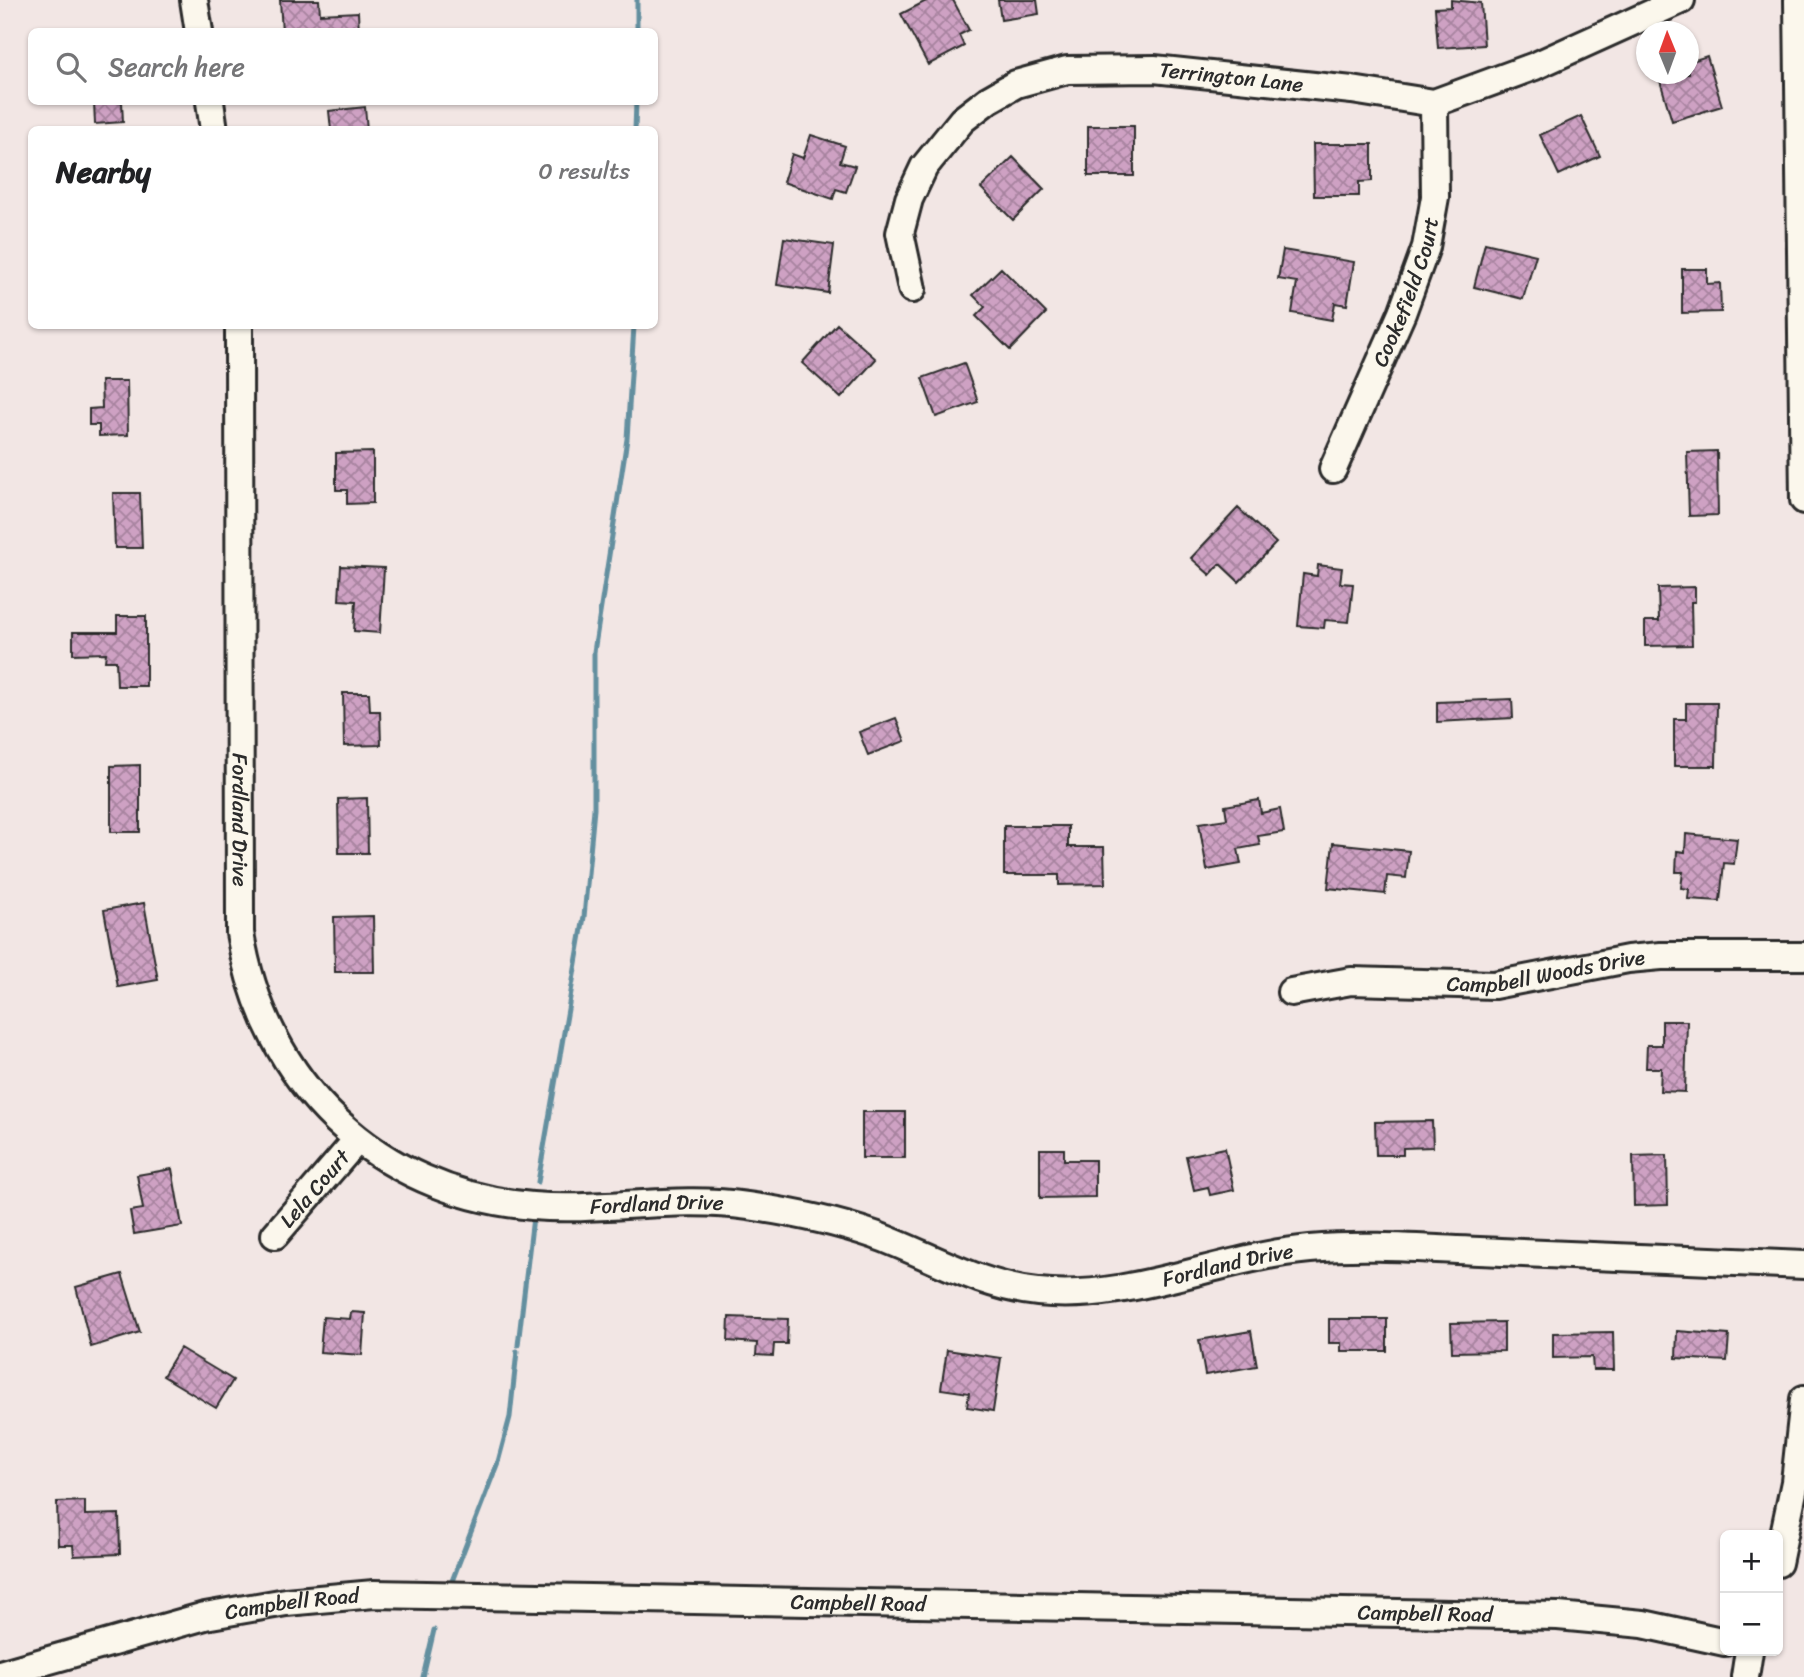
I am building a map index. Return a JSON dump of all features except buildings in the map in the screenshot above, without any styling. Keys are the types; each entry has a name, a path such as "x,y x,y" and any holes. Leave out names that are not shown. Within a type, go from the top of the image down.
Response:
{"street":[{"path":"194,0 198,28"},
{"name":"Terrington Lane","path":"912,289 900,233 909,199 924,167 962,120 988,100 1026,81 1067,69 1154,69 1352,90 1434,103 1535,66 1681,0"},
{"path":"1798,0 1804,500"},
{"name":"Cookefield Court","path":"1333,468 1402,313 1426,247 1435,197 1434,103"},
{"path":"210,105 213,126"},
{"name":"Fordland Drive","path":"239,329 240,933 257,1005 277,1047 302,1084 356,1141 428,1179 500,1202 571,1207 683,1203 745,1205 873,1235 967,1276 1039,1292 1109,1290 1237,1260 1341,1248 1804,1265"},
{"name":"Campbell Woods Drive","path":"1291,992 1350,981 1494,985 1523,982 1629,959 1661,956 1804,956"},
{"name":"Lela Court","path":"275,1236 356,1141"},
{"path":"1783,1540 1796,1482 1804,1407"},
{"name":"Campbell Road","path":"0,1674 205,1616 286,1602 374,1594 1558,1616 1643,1624 1720,1641"},
{"path":"1745,1677 1748,1656"}],"waterway":[{"path":"637,0 637,28"},
{"path":"635,126 636,105"},
{"path":"538,1182 584,917 594,809 594,652 627,439 634,329"},
{"path":"518,1345 533,1217"},
{"path":"452,1581 498,1462 510,1417 517,1351"},
{"path":"423,1677 434,1630"}]}
